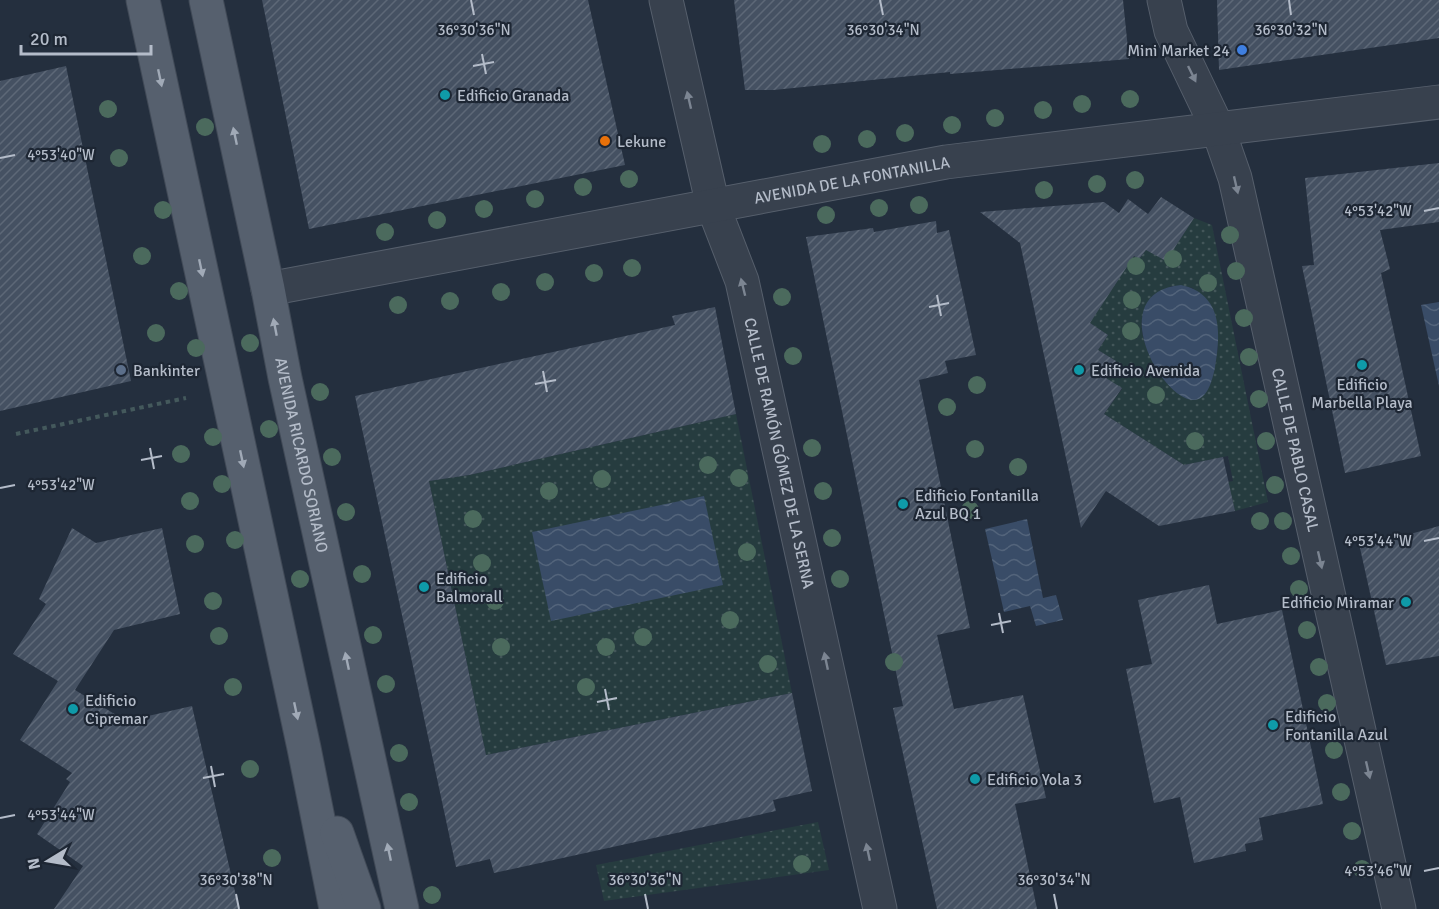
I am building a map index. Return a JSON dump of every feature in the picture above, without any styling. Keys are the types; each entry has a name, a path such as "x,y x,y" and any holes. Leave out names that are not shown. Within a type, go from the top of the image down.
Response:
{"main road":[{"path":"144,0 304,748 336,909"},
{"name":"AVENIDA RICARDO SORIANO","path":"206,0 287,389 402,909"},
{"path":"304,748 364,909"}],"street":[{"name":"CALLE DE RAMÓN GÓMEZ DE LA SERNA","path":"666,0 713,206 742,281 880,909"},
{"name":"CALLE DE PABLO CASAL","path":"1164,0 1171,31 1218,129 1235,178 1399,909"},
{"name":"AVENIDA DE LA FONTANILLA","path":"268,289 946,162 1439,102"}],"path":[{"path":"16,434 186,398"}],"green space":[{"path":"1194,218 1212,225 1268,502 1235,511 1228,482 1233,481 1228,456 1184,465 1104,414 1122,389 1106,378 1116,361 1098,350 1108,335 1090,323 1120,249 1139,259 1146,250 1166,260","holes":["1171,286 1193,288 1218,347 1214,371 1170,387 1148,350 1144,339 1142,318 1148,306 1157,297"]},
{"path":"736,414 792,693 486,755 429,481 469,475"},
{"path":"818,822 829,870 604,901 596,865"}],"water":[{"path":"1181,285 1205,297 1212,306 1218,329 1217,355 1209,387 1202,397 1189,399 1174,391 1160,374 1148,353 1142,330 1144,309 1156,293"},
{"path":"1439,302 1439,386 1421,305"},
{"path":"704,496 723,585 551,621 532,532"},
{"path":"1027,519 1043,598 1056,595 1063,620 1036,626 1030,606 1004,612 985,529"}],"building":[{"name":"Edificio Granada","path":"262,0 588,0 625,165 309,229"},
{"path":"734,0 1123,0 1129,59 950,74 950,72 774,90 745,90"},
{"path":"1217,0 1439,0 1439,38 1219,70"},
{"path":"66,66 131,381 0,411 0,81"},
{"name":"Edificio Marbella Playa","path":"1439,163 1439,222 1380,230 1390,269 1381,273 1421,456 1345,473 1302,266 1314,265 1305,178"},
{"name":"Edificio Avenida","path":"1161,197 1194,218 1166,261 1146,250 1139,259 1134,256 1090,323 1108,335 1098,350 1116,361 1106,378 1122,388 1104,414 1184,465 1223,457 1235,511 1159,526 1106,491 1081,528 1020,243 980,212 1104,202 1119,213 1128,199 1148,214"},
{"name":"Edificio Fontanilla Azul BQ 1","path":"936,221 937,233 949,230 976,355 945,361 948,373 919,380 970,628 937,635 954,709 1023,695 1046,798 1015,804 1037,909 937,909 893,708 903,706 806,237 873,228 874,232"},
{"name":"Edificio Balmorall","path":"715,307 736,414 469,475 429,481 486,755 792,693 812,791 773,800 776,811 494,873 490,859 456,867 355,396 675,325 672,316"},
{"name":"Edificio Miramar","path":"1439,526 1439,656 1386,665 1360,548"},
{"name":"Edificio Cipremar","path":"72,528 96,543 162,528 180,614 114,630 75,690 126,721 192,706 239,909 54,909 83,866 37,834 70,782 66,779 72,773 20,740 58,681 13,654 46,604 39,599"},
{"name":"Edificio Fontanilla Azul","path":"1209,585 1217,624 1282,610 1323,804 1259,818 1263,840 1245,844 1246,851 1194,863 1180,797 1154,803 1126,669 1152,664 1138,600"}],"place":[{"name":"Mini Market 24","path":"1242,50"},
{"name":"Edificio Granada","path":"445,95"},
{"name":"Lekune","path":"605,141"},
{"name":"Edificio Marbella Playa","path":"1362,365"},
{"name":"Bankinter","path":"121,370"},
{"name":"Edificio Avenida","path":"1079,370"},
{"name":"Edificio Fontanilla Azul BQ 1","path":"903,504"},
{"name":"Edificio Balmorall","path":"424,587"},
{"name":"Edificio Miramar","path":"1406,602"},
{"name":"Edificio Cipremar","path":"73,709"},
{"name":"Edificio Fontanilla Azul","path":"1273,725"},
{"name":"Edificio Yola 3","path":"975,779"}]}
